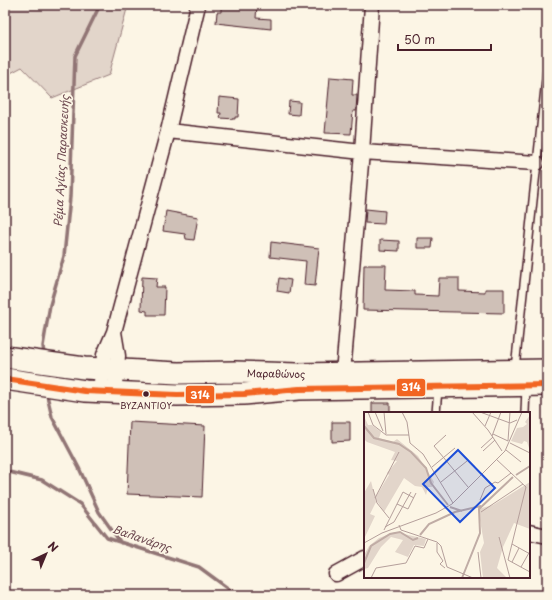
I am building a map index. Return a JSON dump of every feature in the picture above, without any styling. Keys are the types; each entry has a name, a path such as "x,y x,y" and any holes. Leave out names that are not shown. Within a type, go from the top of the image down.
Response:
{"main road":[{"name":"Μαραθώνος","path":"13,358 64,366 178,373 535,374"},
{"name":"Μαραθώνος","path":"15,381 107,392 214,394 299,389 438,387 535,374"}],"street":[{"path":"107,392 110,370 104,355 114,332 168,131 198,5"},
{"path":"343,373 362,152 372,5"},
{"path":"168,131 362,152 537,163"},
{"path":"530,532 547,536"},
{"path":"336,574 364,559"}],"lane":[{"path":"525,412 535,374 537,163 547,70"},
{"path":"436,412 438,387"}],"shaded area":[{"path":"5,5 128,5 109,75 52,98 22,67 5,76"}],"building":[{"path":"221,5 257,5 256,18 271,19 271,29 216,23 217,12 221,12"},
{"path":"330,77 353,79 352,95 357,95 356,111 353,111 351,134 325,133"},
{"path":"219,97 239,99 238,117 235,117 235,119 220,118 221,113 218,113"},
{"path":"289,101 300,102 299,115 288,114"},
{"path":"366,209 385,211 384,224 365,223"},
{"path":"166,211 198,217 194,240 186,239 185,234 163,231"},
{"path":"417,238 433,238 432,248 417,248"},
{"path":"380,240 399,241 399,251 380,250"},
{"path":"271,242 319,248 315,286 304,285 306,261 270,257"},
{"path":"364,265 386,265 385,290 415,291 415,295 438,296 439,278 459,278 459,291 485,292 485,289 504,289 504,313 363,310"},
{"path":"142,277 157,278 156,287 165,287 164,315 147,315 147,311 141,310"},
{"path":"279,278 291,280 289,293 277,291"},
{"path":"372,403 390,403 390,412 372,412"},
{"path":"130,422 205,426 202,497 127,494"},
{"path":"332,422 350,422 350,441 332,442"}],"waterway":[{"name":"Ρέμα Αγίας Παρασκευής","path":"44,355 43,346 50,305 64,256 70,197 75,56 100,5"},
{"name":"Ρέμα Αγίας Παρασκευής","path":"46,391 52,417 79,468 99,512 121,543"},
{"name":"Βαλανάρης","path":"5,471 42,480 80,504 107,538 199,567 237,595"}],"transit line":[{"name":"314","path":"5,379 85,391 177,395 244,394 299,389 547,385"}],"place":[{"name":"ΒΥΖΑΝΤΙΟΥ","path":"146,394"}]}
